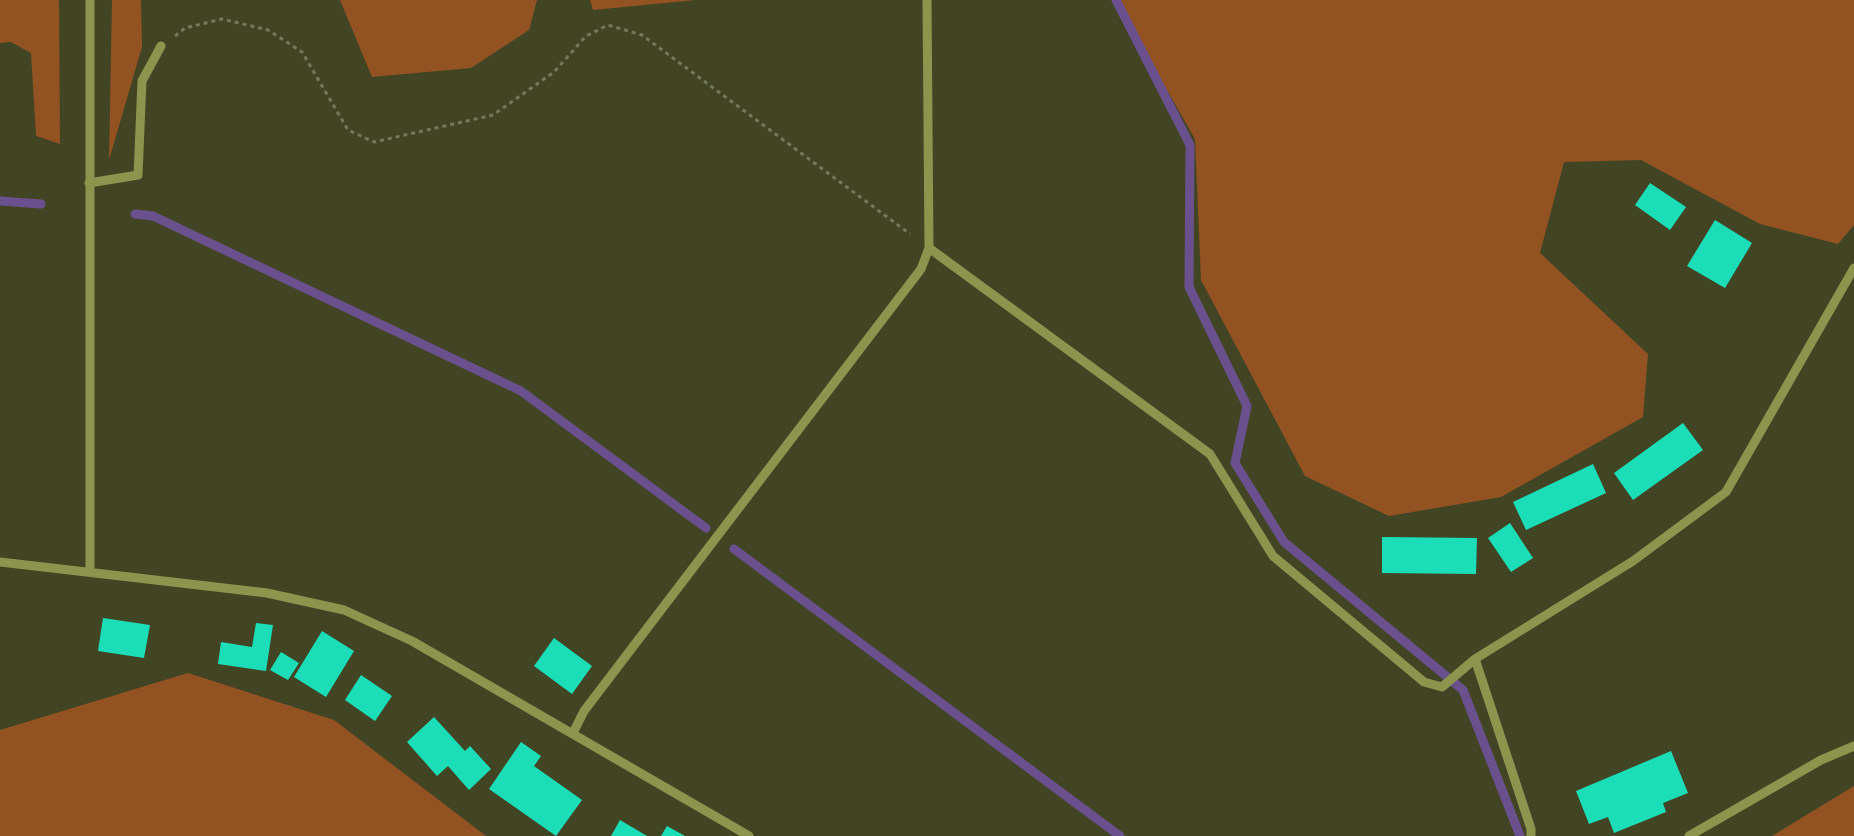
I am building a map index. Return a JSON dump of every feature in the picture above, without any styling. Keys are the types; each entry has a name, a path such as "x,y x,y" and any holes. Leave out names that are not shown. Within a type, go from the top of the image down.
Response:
{"street":[{"path":"90,0 90,571"},
{"path":"573,733 584,711 920,269 929,248 927,0"},
{"path":"89,183 138,175 142,81 160,46"},
{"path":"929,248 1210,454 1273,556 1424,682 1442,687 1475,659 1633,561 1726,492 1854,268"},
{"path":"0,562 267,593 344,610 412,641 749,836"},
{"path":"1475,659 1531,829 1531,836"},
{"path":"1689,836 1821,760 1854,746"}],"path":[{"path":"160,46 185,28 222,19 268,30 302,52 348,130 374,142 493,115 554,72 586,36 608,25 642,35 929,248"}],"shaded area":[{"path":"0,0 59,0 60,144 36,136 31,53 11,42 0,43"},
{"path":"112,0 141,0 142,47 109,160"},
{"path":"340,0 537,0 529,30 471,68 372,77"},
{"path":"590,0 696,0 593,10"},
{"path":"1112,0 1854,0 1854,225 1838,244 1760,224 1641,160 1564,162 1540,253 1648,354 1643,417 1501,497 1389,516 1305,476 1201,280 1195,139 1123,13"},
{"path":"188,673 334,720 486,836 0,836 0,730"},
{"path":"1854,786 1854,836 1772,836"}],"building":[{"path":"1650,183 1686,207 1670,230 1635,205"},
{"path":"1715,220 1752,243 1725,288 1687,266"},
{"path":"1683,423 1703,450 1633,500 1614,473"},
{"path":"1593,464 1606,493 1526,530 1513,502"},
{"path":"1510,523 1533,558 1511,572 1488,538"},
{"path":"1382,537 1477,538 1476,574 1382,573"},
{"path":"103,618 150,625 144,658 98,651"},
{"path":"256,623 273,625 266,671 218,664 221,642 252,647"},
{"path":"322,631 354,651 326,697 294,677"},
{"path":"554,638 592,666 572,694 534,666"},
{"path":"281,652 299,663 288,680 270,670"},
{"path":"361,675 392,696 375,721 345,700"},
{"path":"434,717 465,751 470,746 491,769 469,790 448,766 437,776 407,742"},
{"path":"521,742 541,756 534,766 582,800 556,836 489,789"},
{"path":"1671,751 1688,793 1663,803 1666,812 1614,833 1608,817 1589,824 1576,791"},
{"path":"620,820 647,836 611,836"},
{"path":"667,826 685,836 661,836"}],"waterway":[{"path":"1116,0 1190,145 1189,287 1247,406 1235,463 1284,542 1463,690 1520,836"},
{"path":"0,201 41,204"},
{"path":"135,214 153,216 521,391 706,528"},
{"path":"734,549 1120,836"}]}
